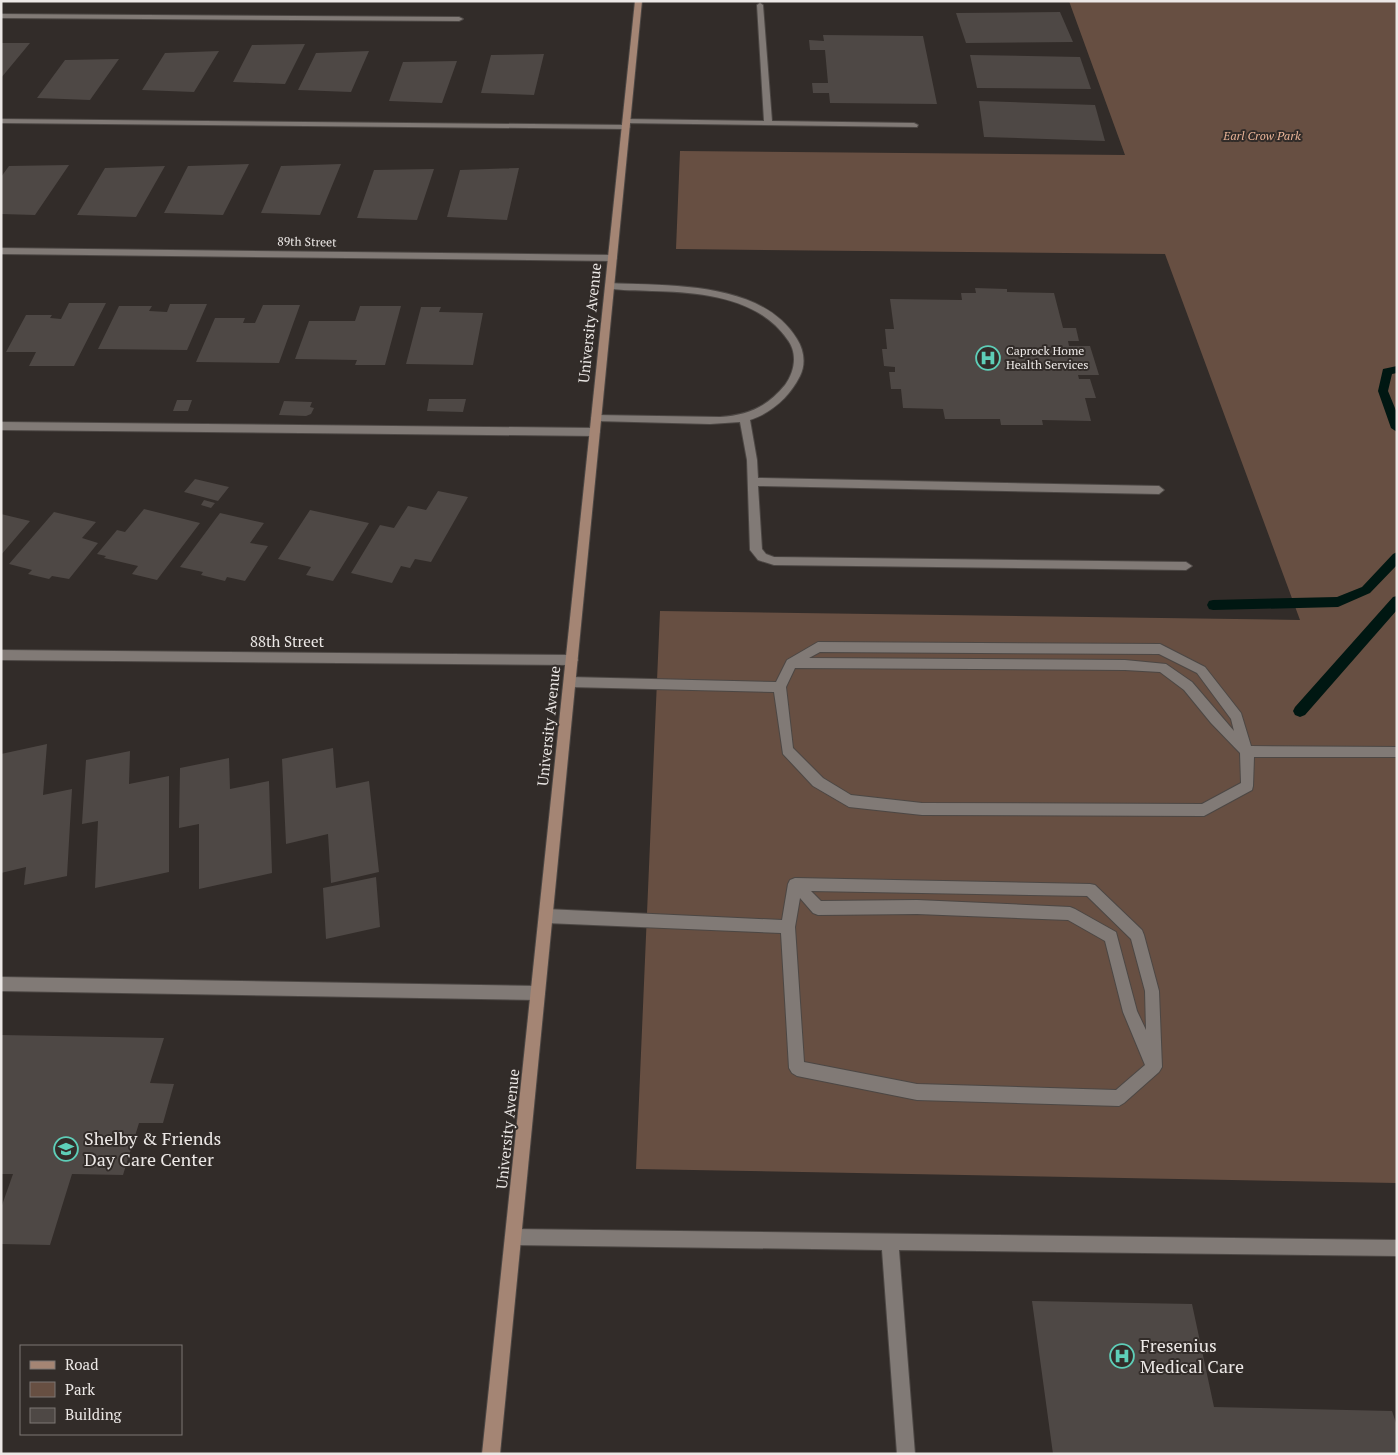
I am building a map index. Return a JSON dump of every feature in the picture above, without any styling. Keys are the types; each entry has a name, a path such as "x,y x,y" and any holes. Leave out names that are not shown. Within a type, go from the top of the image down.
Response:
{"main road":[{"name":"University Avenue","path":"491,1454 639,1"}],"street":[{"path":"760,5 768,123"},
{"path":"1,16 459,19"},
{"path":"1,121 914,125"},
{"name":"89th Street","path":"1,252 613,258"},
{"path":"596,418 730,420 760,412 786,391 798,371 799,350 792,337 772,318 752,304 701,292 610,286"},
{"path":"744,416 752,460 756,550 762,558 774,561 1186,566"},
{"path":"1,426 595,432"},
{"path":"753,482 1159,490"},
{"path":"818,647 1160,649 1202,670 1237,717 1246,751 1248,786 1204,810 922,809 849,800 818,782 786,750 780,687 791,663 818,647"},
{"name":"88th Street","path":"1,655 572,660"},
{"path":"791,663 1125,665 1162,668 1188,686 1215,719 1246,751 1397,752"},
{"path":"570,682 780,687"},
{"path":"795,884 1090,890 1137,935 1152,991 1154,1066 1119,1098 917,1092 797,1068 788,927 795,884"},
{"path":"795,884 818,908 917,906 1070,914 1111,937 1130,1012 1154,1066"},
{"path":"546,916 788,927"},
{"path":"1,984 538,993"},
{"path":"513,1237 1397,1248"},
{"path":"890,1242 906,1454"}],"green space":[{"name":"Earl Crow Park","path":"1069,1 1397,1 1397,1183 636,1169 660,611 1300,620 1165,254 676,249 680,151 1125,155"}],"building":[{"path":"1060,12 1073,42 966,43 956,13"},
{"path":"823,35 923,36 937,104 830,103 829,93 813,93 812,83 828,83 825,50 810,50 809,40 824,41"},
{"path":"1,43 30,43 1,78"},
{"path":"305,44 285,84 233,82 252,45"},
{"path":"219,51 194,92 142,90 165,53"},
{"path":"369,51 351,92 298,90 316,53"},
{"path":"544,54 534,95 481,93 491,55"},
{"path":"970,55 1080,57 1091,89 977,88"},
{"path":"119,59 90,100 37,98 65,60"},
{"path":"457,61 442,103 389,101 403,62"},
{"path":"979,101 1095,105 1105,141 984,137"},
{"path":"249,164 223,215 164,213 188,166"},
{"path":"341,164 320,215 261,213 281,166"},
{"path":"69,165 35,215 1,214 1,177 9,166"},
{"path":"165,166 136,217 77,215 105,168"},
{"path":"519,168 507,220 447,217 460,170"},
{"path":"434,169 417,220 357,218 374,170"},
{"name":"Caprock Home Health Services","path":"975,288 1007,289 1007,292 1054,293 1063,328 1076,328 1079,341 1068,341 1069,346 1090,346 1099,375 1078,375 1079,379 1090,379 1096,398 1085,398 1091,421 1042,420 1043,425 1001,425 1000,419 945,419 943,409 903,408 901,389 891,389 889,372 895,372 895,367 884,366 882,349 887,349 885,329 894,329 890,299 962,300 961,293 976,293"},
{"path":"69,303 106,303 74,366 29,366 36,352 6,352 26,315 52,315 50,318 61,319"},
{"path":"170,304 207,304 187,350 98,349 119,306 152,306 149,311 167,312"},
{"path":"263,305 300,305 279,363 196,362 215,318 245,318 243,323 255,323"},
{"path":"360,306 401,306 385,365 355,365 357,360 295,359 309,321 355,321"},
{"path":"421,307 441,307 439,312 483,313 473,365 406,364"},
{"path":"429,399 466,399 463,412 427,411"},
{"path":"177,400 192,400 188,411 173,411"},
{"path":"284,401 312,402 310,407 314,408 311,414 306,416 279,415"},
{"path":"195,479 229,487 218,501 184,492"},
{"path":"438,491 468,497 431,562 415,559 410,568 401,566 392,583 351,573 380,525 394,528 408,506 426,510"},
{"path":"204,500 215,503 211,508 201,505"},
{"path":"144,509 200,523 157,580 132,574 138,566 104,558 106,556 97,554 117,530 125,532"},
{"path":"310,510 369,523 333,581 306,575 311,567 278,559"},
{"path":"54,512 96,522 82,538 98,543 69,579 52,576 49,579 28,574 32,570 9,564"},
{"path":"220,513 264,523 250,543 268,546 245,581 227,577 225,581 201,575 203,572 180,567"},
{"path":"1,514 30,521 1,555"},
{"path":"47,744 43,795 72,789 67,876 24,885 26,867 1,873 1,754"},
{"path":"333,748 336,788 369,781 379,872 331,883 328,834 286,844 282,759"},
{"path":"130,751 129,784 169,776 169,872 95,888 98,821 82,824 86,760"},
{"path":"229,758 230,789 269,781 272,873 199,889 199,824 179,828 180,768"},
{"path":"376,877 380,927 326,939 323,888"},
{"name":"Shelby & Friends Day Care Center","path":"1,1035 164,1038 150,1083 174,1084 163,1123 139,1123 123,1175 72,1174 50,1245 1,1244 1,1208 13,1174 1,1174"},
{"name":"Fresenius Medical Care","path":"1032,1301 1192,1304 1214,1407 1392,1411 1397,1426 1397,1454 1053,1454"}],"waterway":[{"path":"1397,369 1387,372 1383,391 1397,428"},
{"path":"1213,605 1338,602 1366,590 1397,557"},
{"path":"1300,711 1397,601"}],"place":[{"name":"Caprock Home Health Services","path":"988,358"},
{"name":"Shelby & Friends Day Care Center","path":"66,1149"},
{"name":"Fresenius Medical Care","path":"1122,1356"}]}
